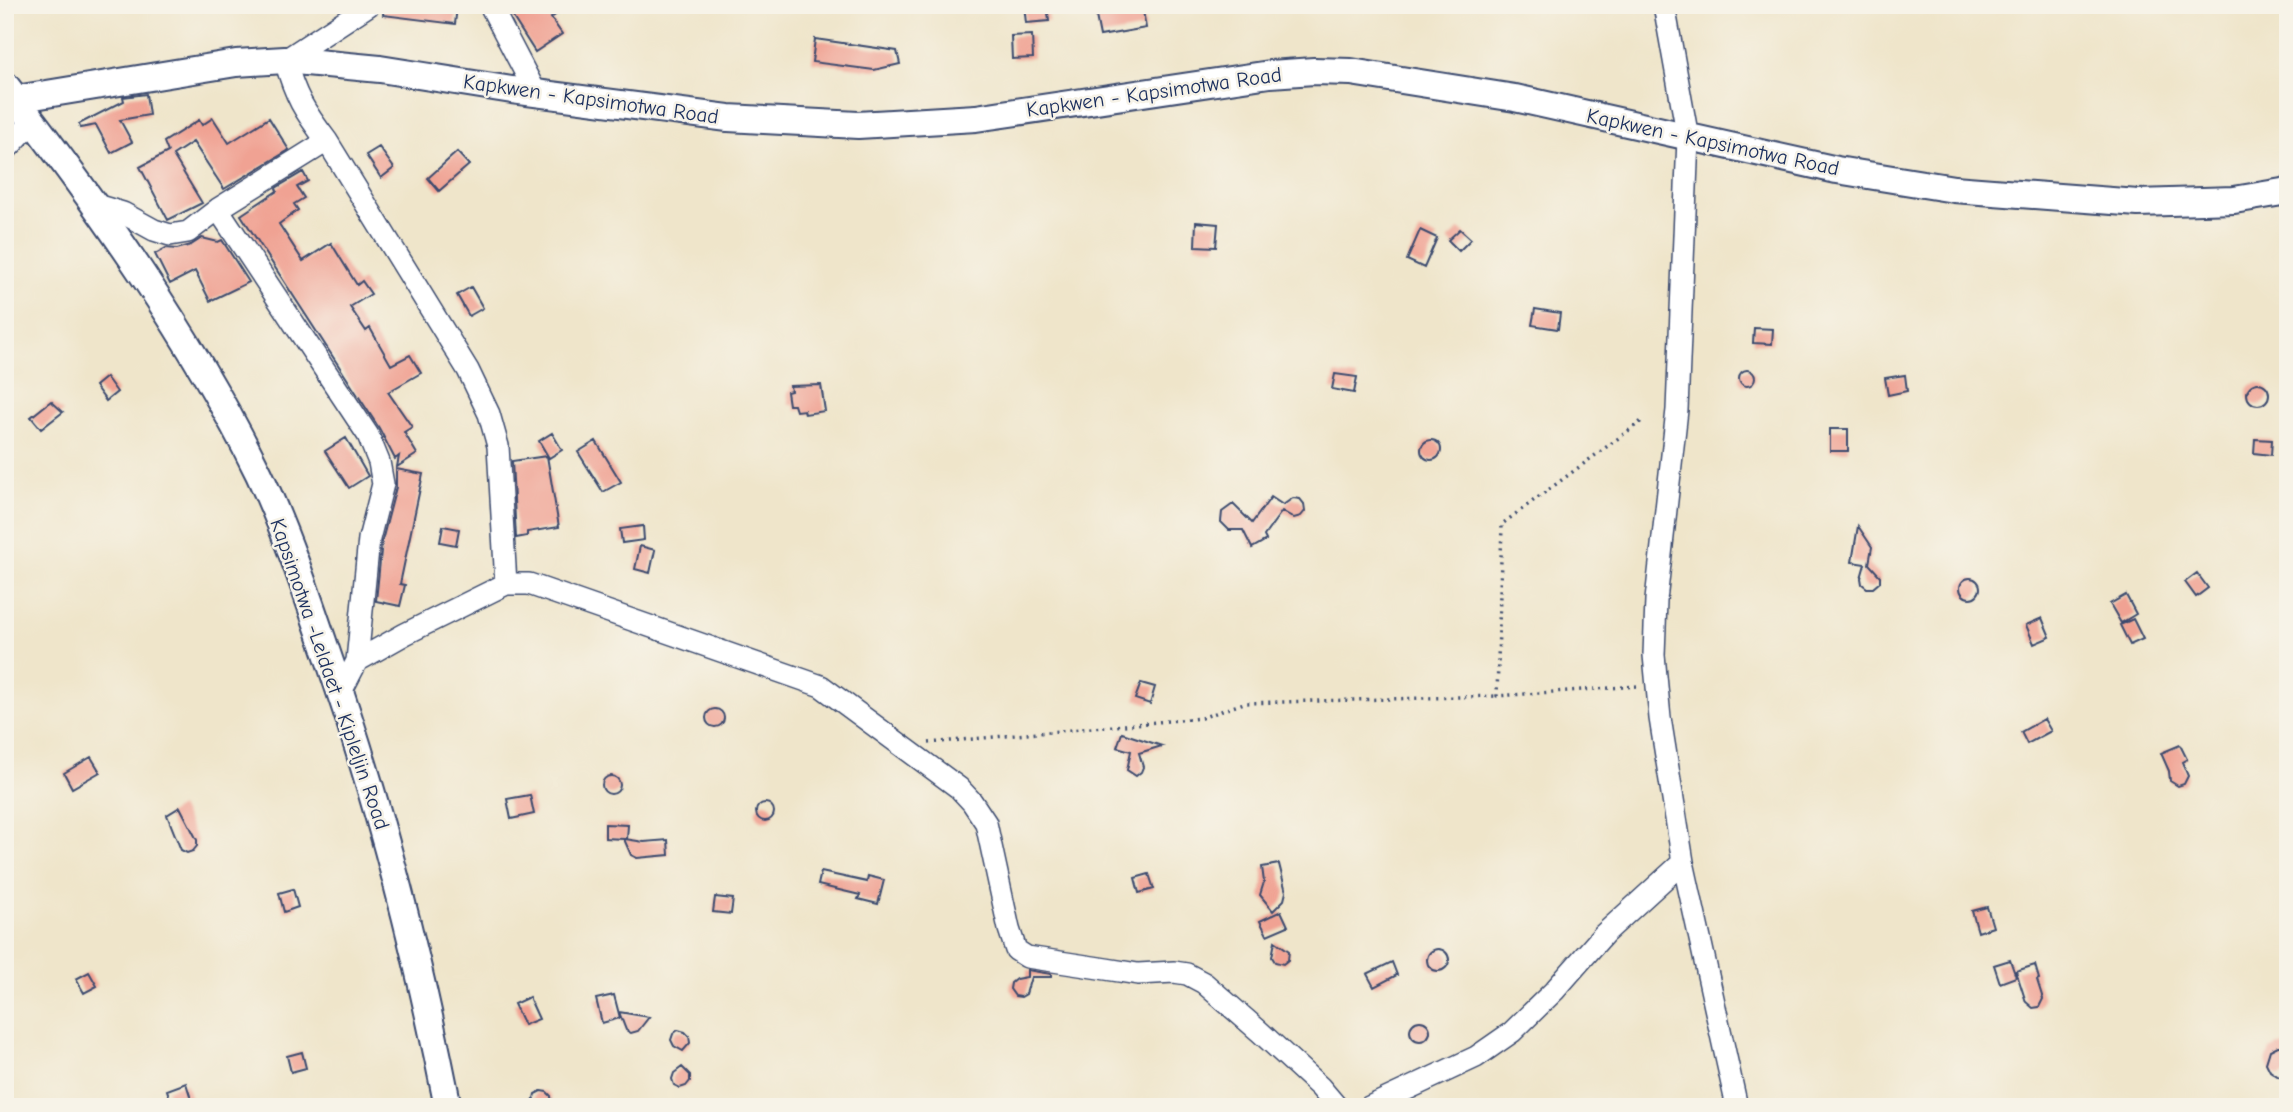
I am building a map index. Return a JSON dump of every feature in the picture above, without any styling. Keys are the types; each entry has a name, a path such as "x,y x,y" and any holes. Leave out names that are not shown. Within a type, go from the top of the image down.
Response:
{"street":[{"path":"369,5 285,60 293,91 302,108 327,141 468,370 489,414 498,446 506,584"},
{"path":"490,5 536,93"},
{"path":"1664,5 1688,138 1677,410 1656,600 1654,655 1660,718 1683,862 1737,1107"},
{"name":"Kapkwen - Kapsimotwa Road","path":"11,92 236,63 285,60 380,69 728,118 858,125 976,118 1270,74 1351,72 1515,98 1838,170 1954,189 2138,203 2234,200 2288,191"},
{"name":"Kapsimotwa -Leldaet - Kipleljin Road","path":"11,92 96,205 209,379 259,475 292,549 341,692 393,863 425,989 448,1107"},
{"path":"5,151 32,122"},
{"path":"96,205 123,213 154,230 170,235 188,232 218,209 327,141"},
{"path":"218,209 368,435 379,462 383,484 369,539 357,661 341,692"},
{"path":"357,661 506,584 528,583 821,686 959,788 972,802 986,823 1016,950 1027,957 1128,972 1187,974 1204,983 1259,1031 1338,1107"},
{"path":"1369,1107 1476,1057 1512,1032 1554,991 1604,934 1683,862"}],"path":[{"path":"1497,696 1502,524 1643,420"},
{"path":"902,745 1201,719 1244,702 1497,696 1639,686"}],"building":[{"path":"384,5 457,7 455,24 383,15"},
{"path":"505,5 570,5 551,18 562,34 535,52"},
{"path":"1024,5 1047,5 1049,21 1026,23"},
{"path":"1142,5 1146,28 1100,36 1095,11"},
{"path":"1032,35 1033,58 1012,59 1011,36"},
{"path":"815,39 897,51 900,64 874,70 812,62"},
{"path":"146,94 149,115 120,120 132,142 111,153 96,125 80,128 79,124 124,101 123,97"},
{"path":"213,118 229,143 269,118 289,150 224,189 193,142 173,155 202,203 168,220 140,167 168,152 164,142 199,120 202,125"},
{"path":"379,147 394,168 381,178 366,155"},
{"path":"457,152 469,165 439,191 428,178"},
{"path":"303,172 308,181 297,187 304,198 294,204 298,210 279,224 303,261 331,243 357,285 362,281 371,294 350,307 366,331 370,328 391,365 410,355 421,373 388,392 412,427 404,432 417,454 397,467 399,456 395,459 379,428 241,215 277,191 276,188"},
{"path":"1196,222 1218,224 1216,247 1195,246"},
{"path":"1460,229 1471,239 1459,251 1448,240"},
{"path":"1420,230 1437,238 1424,268 1407,260"},
{"path":"202,238 218,242 222,240 249,282 210,301 195,271 170,284 155,254 166,248 177,249 191,245"},
{"path":"471,287 483,308 469,316 457,295"},
{"path":"1535,309 1560,313 1558,329 1532,325"},
{"path":"1754,328 1773,329 1772,344 1753,343"},
{"path":"1747,370 1753,372 1753,384 1747,386 1741,384 1739,378 1741,372"},
{"path":"1335,374 1357,377 1354,393 1332,389"},
{"path":"1905,375 1907,391 1888,395 1885,378"},
{"path":"106,377 117,392 106,401 95,386"},
{"path":"2258,383 2266,386 2269,394 2266,402 2258,405 2250,402 2247,394 2250,386"},
{"path":"821,385 825,411 805,414 804,410 796,411 794,405 789,405 787,392 791,391 790,386"},
{"path":"51,401 63,412 41,429 31,417"},
{"path":"1830,429 1848,429 1848,451 1830,451"},
{"path":"552,433 562,450 549,458 539,441"},
{"path":"346,438 368,476 349,488 325,451"},
{"path":"2255,439 2272,440 2271,455 2254,453"},
{"path":"1431,440 1438,443 1441,450 1438,457 1431,460 1424,457 1421,450 1424,443"},
{"path":"596,441 621,482 603,492 578,452"},
{"path":"547,456 559,527 527,532 527,536 516,538 512,461"},
{"path":"396,469 423,474 400,584 405,585 400,606 376,601 382,541 396,487"},
{"path":"1271,497 1283,505 1293,498 1300,499 1305,511 1294,518 1282,511 1264,536 1266,540 1252,548 1243,530 1229,530 1221,522 1222,512 1233,504 1252,523"},
{"path":"443,526 459,529 456,545 440,542"},
{"path":"643,526 644,540 622,543 620,529"},
{"path":"1858,526 1872,547 1869,564 1880,576 1880,582 1873,588 1862,584 1865,564 1852,562"},
{"path":"640,546 655,550 650,573 635,569"},
{"path":"2197,573 2208,588 2196,597 2185,582"},
{"path":"1970,578 1977,581 1980,588 1977,595 1970,598 1963,595 1960,588 1963,581"},
{"path":"2126,595 2136,614 2121,623 2110,604"},
{"path":"2042,618 2050,637 2034,644 2026,625"},
{"path":"2133,619 2143,639 2130,645 2120,625"},
{"path":"1141,683 1155,687 1150,704 1135,699"},
{"path":"715,709 721,712 724,718 721,724 715,727 709,724 706,718 709,712"},
{"path":"2044,719 2051,731 2027,744 2021,732"},
{"path":"1122,733 1162,746 1139,753 1143,767 1136,776 1127,770 1131,751 1117,747"},
{"path":"2180,745 2187,759 2182,762 2188,776 2184,784 2178,786 2170,781 2169,771 2161,753"},
{"path":"91,757 100,772 72,788 64,773"},
{"path":"611,776 617,779 620,785 617,791 611,794 605,791 602,785 605,779"},
{"path":"530,795 534,814 511,819 507,799"},
{"path":"765,803 771,806 774,812 771,818 765,821 759,818 756,812 759,806"},
{"path":"180,807 197,840 197,846 187,853 181,850 167,815"},
{"path":"605,824 628,825 625,839 644,842 668,840 669,855 637,858 631,855 624,839 605,838"},
{"path":"1279,864 1286,892 1284,900 1273,911 1260,895 1264,882 1262,867"},
{"path":"821,872 867,882 868,876 884,880 878,904 858,899 860,895 818,885"},
{"path":"1149,874 1154,889 1139,893 1135,878"},
{"path":"293,889 298,907 284,912 279,893"},
{"path":"715,897 733,899 731,914 713,912"},
{"path":"1987,907 1993,927 1978,932 1972,911"},
{"path":"1281,911 1288,926 1267,935 1260,921"},
{"path":"1275,941 1289,951 1288,960 1283,964 1275,962 1272,957"},
{"path":"1438,949 1446,952 1449,960 1446,968 1438,971 1430,968 1427,960 1430,952"},
{"path":"2010,960 2016,977 2000,983 1994,965"},
{"path":"1392,962 1397,975 1374,987 1367,974"},
{"path":"2035,965 2043,999 2039,1007 2033,1008 2026,1002 2016,971"},
{"path":"1027,970 1051,974 1051,977 1031,977 1026,994 1015,996 1010,989 1011,983 1027,977"},
{"path":"89,972 97,986 84,993 76,979"},
{"path":"614,995 620,1018 602,1023 596,999"},
{"path":"529,997 539,1019 524,1025 514,1004"},
{"path":"619,1012 649,1017 638,1031 631,1033 626,1030"},
{"path":"1420,1021 1427,1024 1430,1031 1427,1038 1420,1041 1413,1038 1410,1031 1413,1024"},
{"path":"678,1030 689,1036 690,1043 683,1051 674,1046 671,1040"},
{"path":"2278,1046 2288,1046 2288,1073 2279,1077 2270,1071 2266,1063 2270,1050"},
{"path":"302,1052 306,1068 291,1072 287,1056"},
{"path":"682,1067 690,1075 690,1081 680,1088 674,1085 672,1079 674,1073"},
{"path":"186,1083 191,1099 172,1105 167,1090"},
{"path":"541,1091 551,1096 552,1107 532,1107 535,1094"}]}
